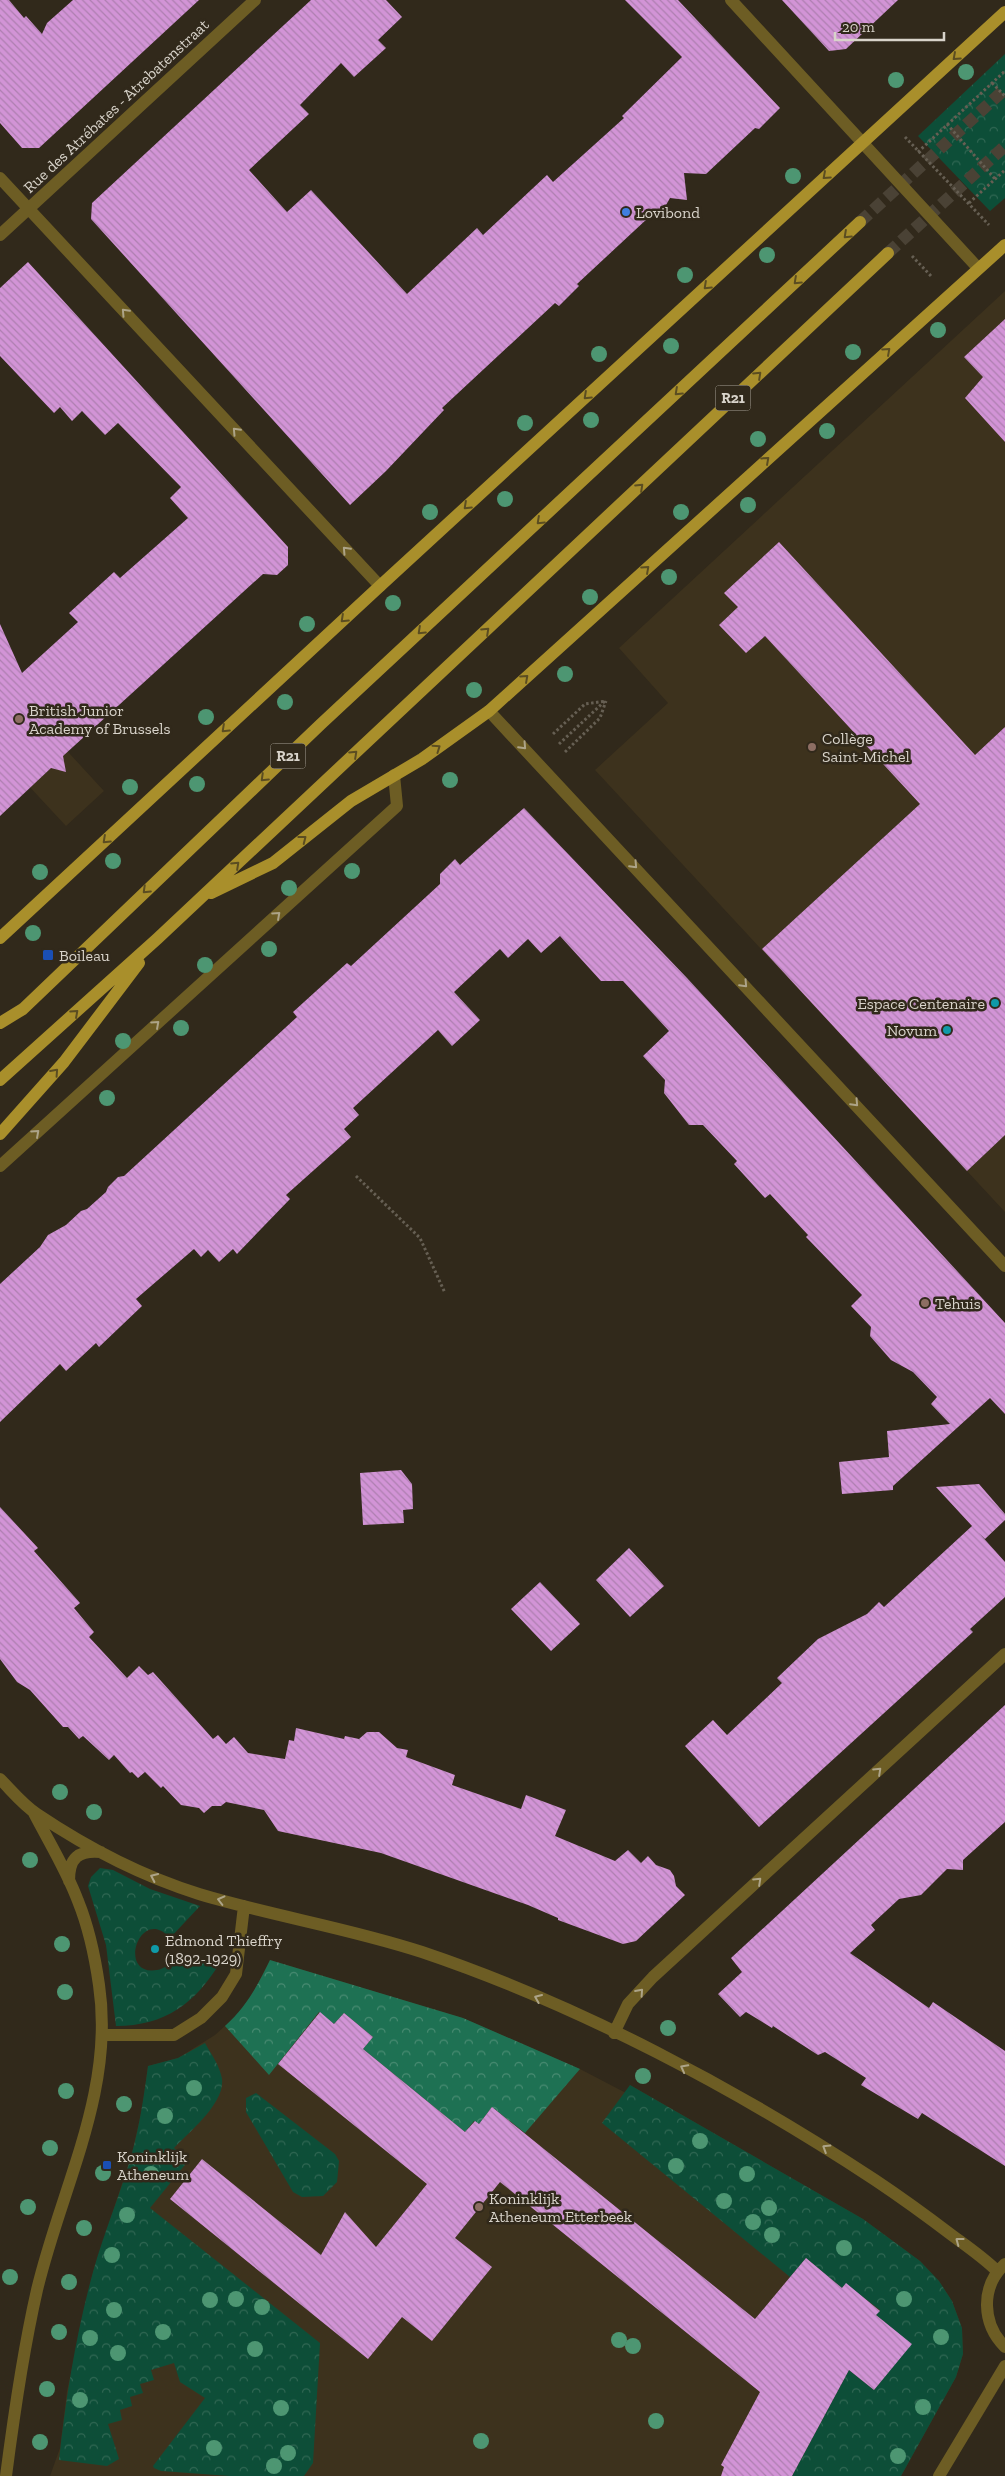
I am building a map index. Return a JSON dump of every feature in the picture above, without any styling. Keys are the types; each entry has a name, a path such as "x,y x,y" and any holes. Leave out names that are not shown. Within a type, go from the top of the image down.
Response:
{"main road":[{"path":"0,938 1005,12"},
{"name":"R21","path":"0,1024 23,1009 321,724 860,222"},
{"path":"200,898 272,863 351,801 394,775 489,711 1005,245"},
{"name":"R21","path":"0,1080 157,939 888,253"},
{"path":"0,1134 64,1062 157,939"}],"street":[{"name":"Rue des Atrébates - Atrebatenstraat","path":"0,235 255,0"},
{"path":"731,0 978,268"},
{"path":"0,178 380,586"},
{"path":"489,711 1005,1266"},
{"path":"0,1166 397,806 394,775"},
{"path":"614,2033 628,2004 653,1977 1005,1654"},
{"path":"0,1779 34,1813 101,1852 167,1883 244,1906 372,1937 488,1977 614,2033 780,2118 904,2199 983,2258 1001,2268 987,2292 987,2316 996,2338 1005,2347"},
{"path":"6,2476 22,2364 37,2289 90,2118 96,2088 102,2035 99,1987 92,1945 78,1900 34,1813"},
{"path":"69,1883 69,1867 74,1859 88,1851 101,1852"},
{"path":"102,2035 174,2035 201,2018 222,1997 236,1974 244,1906"},
{"path":"939,2476 1005,2366"}],"path":[{"path":"918,152 1005,70"},
{"path":"992,83 1005,96"},
{"path":"947,124 995,179"},
{"path":"899,131 994,231"},
{"path":"969,203 1005,170"},
{"path":"553,734 585,704 606,700"},
{"path":"559,744 606,700"},
{"path":"564,752 600,718 606,700"},
{"path":"356,1176 420,1238 445,1293"}],"shaded area":[{"name":"Collège Saint-Michel","path":"1005,291 1005,1212 595,770 668,703 619,648"},
{"name":"British Junior Academy of Brussels","path":"0,678 104,791 66,826 0,755"},
{"name":"Koninklijk Atheneum Etterbeek","path":"270,1960 463,2018 580,2069 626,2093 630,2085 863,2219 920,2261 939,2281 952,2301 962,2328 963,2354 956,2377 901,2476 50,2476 60,2448 67,2391 93,2272 132,2153 142,2109 148,2066 178,2058 215,2035 238,2014 253,1993"}],"green space":[{"path":"1005,54 1005,198 990,211 918,136"},
{"path":"100,1868 113,1870 150,1889 200,1906 170,1938 159,1930 150,1930 142,1935 137,1944 135,1954 138,1963 145,1969 157,1970 163,1968 174,1955 221,1961 201,1989 190,2000 164,2017 134,2025 116,2026 106,1945 88,1886 91,1877"},
{"path":"270,1960 463,2018 580,2069 525,2133 492,2107 479,2124 474,2121 465,2132 363,2049 373,2037 344,2013 334,2024 319,2012 269,2075 225,2026 251,1995"},
{"path":"205,2043 215,2060 222,2079 218,2098 205,2116 174,2148 188,2161 150,2208 320,2343 313,2463 304,2476 230,2476 161,2471 154,2468 153,2466 205,2398 180,2382 174,2363 151,2370 154,2380 140,2384 143,2393 130,2397 132,2406 120,2410 122,2420 108,2424 119,2459 107,2466 59,2460 68,2389 87,2295 97,2257 132,2153 140,2120 148,2066 178,2058"},
{"path":"630,2085 863,2219 920,2261 939,2281 952,2301 962,2328 963,2354 956,2377 901,2476 792,2476 849,2370 874,2390 911,2344 876,2315 880,2310 846,2284 842,2288 806,2258 790,2277 602,2123"},
{"path":"256,2093 335,2154 339,2161 337,2182 323,2196 302,2197 293,2192 246,2112 246,2098"}],"building":[{"path":"0,0 9,0 24,18 26,16 42,34 47,23 73,0 199,0 39,148 22,148 0,123"},
{"path":"311,0 386,0 402,17 378,40 386,48 354,77 341,63 300,105 309,114 249,170 287,212 311,190 407,294 477,228 483,235 547,175 553,182 624,118 622,116 682,57 625,0 678,0 780,108 759,129 755,128 706,174 684,173 687,200 670,198 661,214 648,218 577,284 579,286 559,306 555,303 442,408 444,410 386,471 350,505 91,219 92,203"},
{"path":"782,0 898,0 846,49 829,51"},
{"path":"28,262 288,547 288,565 277,575 263,574 63,756 66,772 51,768 0,816 0,624 22,673 78,622 69,613 114,572 120,578 188,518 170,498 181,487 118,423 105,435 82,411 72,421 60,407 54,413 0,356 0,288"},
{"path":"1005,319 1005,442 965,398 983,377 964,357"},
{"path":"779,542 975,755 1005,727 1005,1135 967,1171 762,949 920,804 765,636 746,653 719,625 738,607 724,593"},
{"path":"524,808 687,978 1005,1323 1005,1414 990,1398 893,1486 893,1490 842,1494 839,1462 889,1457 887,1431 950,1424 931,1404 937,1397 913,1372 891,1360 870,1336 871,1327 851,1306 862,1295 806,1237 808,1235 770,1194 765,1198 734,1164 737,1161 703,1125 689,1125 664,1093 665,1080 643,1056 669,1031 623,981 601,981 560,936 541,953 528,939 508,958 500,949 454,992 480,1020 452,1046 438,1030 353,1108 359,1115 344,1129 351,1137 286,1195 290,1199 237,1254 233,1249 219,1262 208,1250 201,1257 194,1249 136,1299 142,1306 99,1347 96,1343 66,1371 60,1364 0,1422 0,1284 40,1247 48,1235 66,1225 81,1211 87,1209 106,1192 108,1187 118,1177 124,1176 297,1017 293,1012 347,963 351,966 440,884 440,874 455,859 460,865"},
{"path":"401,1470 412,1484 413,1509 403,1510 404,1523 363,1525 360,1473"},
{"path":"979,1484 1005,1514 1005,1520 985,1539 979,1533 1005,1562 1005,1597 970,1629 973,1632 759,1827 685,1746 713,1720 727,1735 782,1683 777,1678 818,1639 867,1614 879,1602 884,1607 972,1526 936,1487"},
{"path":"0,1507 38,1548 34,1551 80,1603 74,1608 94,1632 89,1637 127,1678 139,1666 148,1675 153,1672 213,1739 218,1735 226,1744 234,1737 248,1753 285,1759 289,1740 294,1741 296,1728 344,1739 345,1736 359,1739 367,1732 379,1732 397,1748 408,1750 406,1757 455,1775 452,1785 521,1809 526,1795 566,1810 555,1836 615,1861 628,1850 641,1863 648,1856 656,1865 670,1870 674,1876 676,1886 685,1895 636,1941 623,1944 558,1920 558,1918 528,1905 381,1853 278,1831 264,1810 226,1802 221,1806 212,1806 204,1813 199,1808 181,1805 163,1786 161,1788 145,1772 138,1778 132,1772 130,1773 114,1755 109,1760 83,1736 79,1739 68,1727 63,1727 30,1690 17,1682 0,1659"},
{"path":"629,1548 664,1586 630,1617 596,1580"},
{"path":"540,1582 580,1624 551,1651 511,1609"},
{"path":"1005,1705 1005,1822 963,1860 963,1870 947,1869 921,1895 899,1899 871,1925 875,1930 850,1953 929,2008 933,2002 1005,2051 1005,2166 922,2113 918,2119 861,2085 866,2078 825,2052 818,2055 773,2026 772,2028 746,2012 740,2017 718,1994 742,1972 731,1958"},
{"path":"320,2012 334,2024 344,2013 373,2037 363,2049 465,2132 475,2121 479,2124 492,2107 755,2319 806,2258 842,2288 846,2283 880,2311 876,2315 912,2344 874,2390 849,2370 792,2476 721,2476 724,2467 721,2465 760,2392 500,2182 455,2238 492,2267 432,2341 402,2317 368,2359 170,2199 202,2159 321,2255 345,2212 376,2247 427,2184 278,2064"}],"tunnel":[{"path":"860,222 1005,89"},
{"path":"888,253 1005,146"}],"place":[{"name":"Lovibond","path":"626,212"},
{"name":"British Junior Academy of Brussels","path":"19,719"},
{"name":"Collège Saint-Michel","path":"812,747"},
{"name":"Boileau","path":"48,955"},
{"name":"Espace Centenaire","path":"995,1003"},
{"name":"Novum","path":"947,1030"},
{"name":"Tehuis","path":"925,1303"},
{"name":"Edmond Thieffry (1892-1929)","path":"155,1949"},
{"name":"Koninklijk Atheneum","path":"107,2165"},
{"name":"Koninklijk Atheneum Etterbeek","path":"479,2207"}]}
